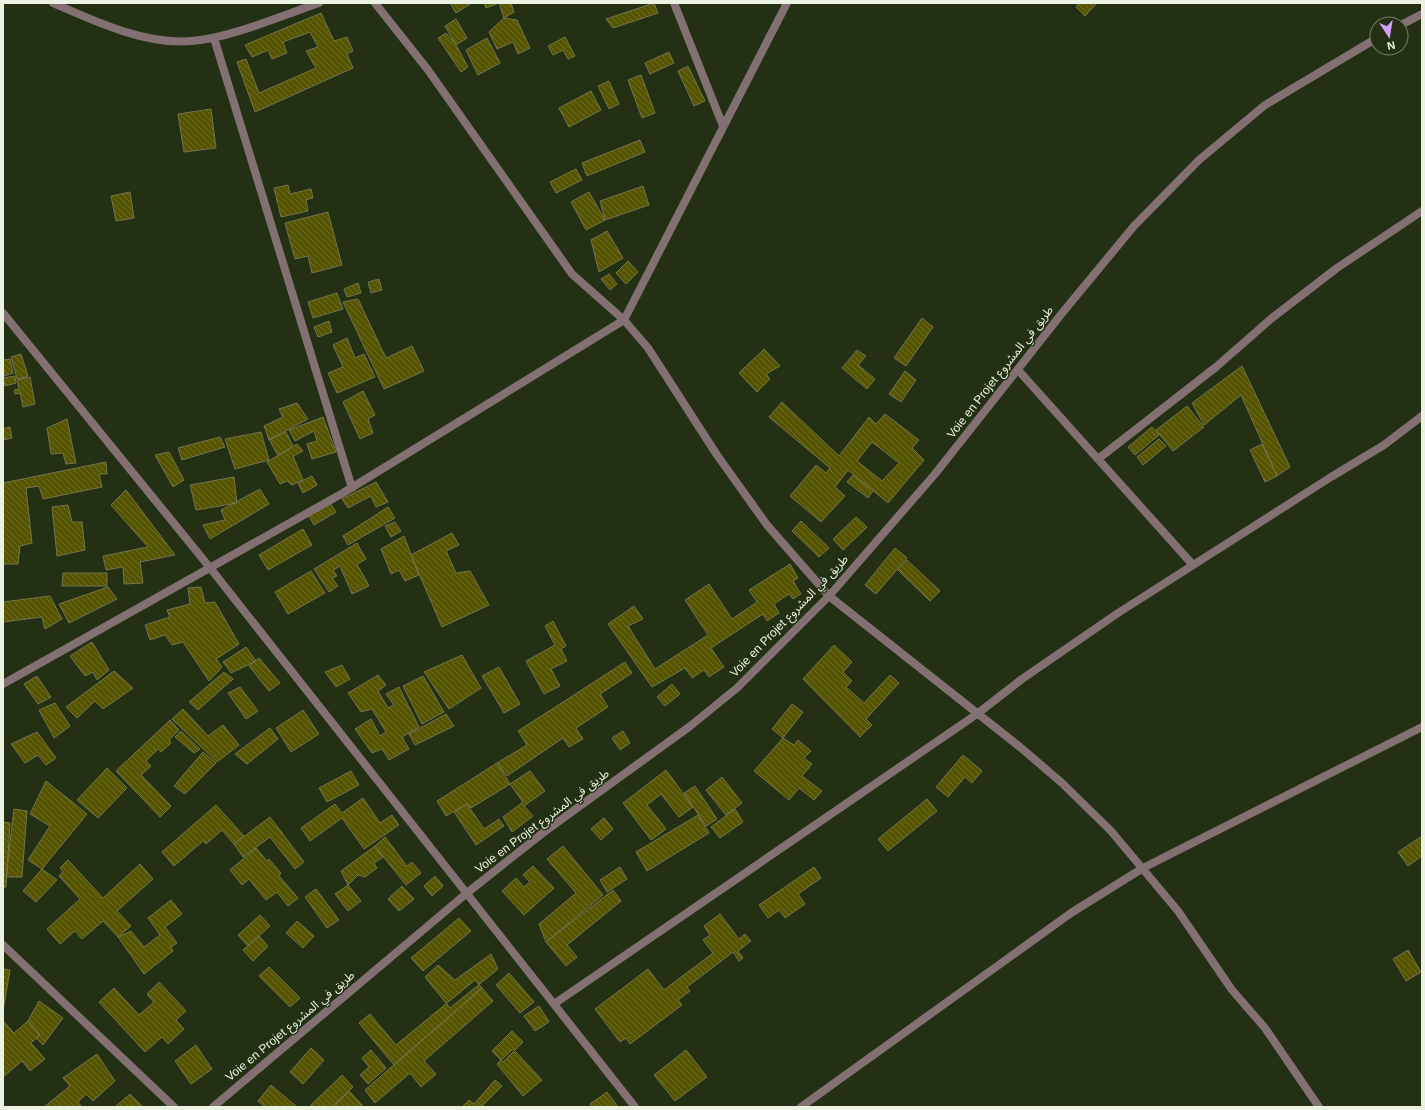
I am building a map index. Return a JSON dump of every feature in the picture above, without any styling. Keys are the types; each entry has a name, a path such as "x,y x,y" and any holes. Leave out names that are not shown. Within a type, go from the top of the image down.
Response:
{"street":[{"path":"54,3 104,26 163,40 189,41 214,38 319,3"},
{"path":"375,3 428,70 572,274 624,320 648,348 717,455 766,525 828,596 1062,783 1111,831 1178,911 1232,990 1265,1028 1319,1107"},
{"path":"674,3 723,126"},
{"path":"3,684 211,569 352,488 624,320 787,3"},
{"path":"1409,21 1422,14"},
{"path":"214,38 352,488"},
{"name":"Voie en Projet طريق في المشروع","path":"213,1107 468,893 544,832 689,727 737,688 828,596 935,474 1063,312 1134,226 1199,160 1264,104 1369,43"},
{"path":"1098,459 1216,367 1272,318 1331,272 1422,211"},
{"path":"3,314 211,569 468,893 635,1107"},
{"path":"1018,370 1192,565"},
{"path":"554,1004 977,714 1022,679 1192,565 1384,445 1422,416"},
{"path":"801,1107 1071,913 1143,868 1422,727"},
{"path":"3,945 174,1107"}],"building":[{"path":"450,3 472,3 456,13"},
{"path":"484,3 499,3 486,8"},
{"path":"499,3 511,3 514,12 504,18"},
{"path":"654,3 658,13 613,28 606,19"},
{"path":"1079,3 1097,3 1085,16 1076,7"},
{"path":"321,13 334,41 347,37 353,51 347,54 353,68 255,112 237,62 246,59 259,93 316,68 306,51 318,47 310,32 283,42 287,53 272,59 268,50 252,57 245,45"},
{"path":"504,18 517,20 530,48 518,54 513,42 497,49 489,32"},
{"path":"456,19 467,38 456,45 445,26"},
{"path":"446,33 456,45 468,67 461,72 438,38"},
{"path":"565,37 575,56 568,59 563,50 553,55 548,46"},
{"path":"487,38 500,63 478,75 466,50"},
{"path":"669,52 674,63 650,74 645,63"},
{"path":"688,66 705,101 694,106 678,71"},
{"path":"641,75 655,113 642,118 628,80"},
{"path":"609,81 619,104 609,109 598,86"},
{"path":"591,91 601,110 569,127 559,108"},
{"path":"211,109 216,148 184,152 178,114"},
{"path":"640,140 645,152 587,176 582,163"},
{"path":"576,169 582,180 556,193 550,182"},
{"path":"288,185 290,194 311,189 313,198 306,200 308,211 281,217 274,188"},
{"path":"643,186 649,205 605,220 600,201"},
{"path":"130,192 134,218 116,221 111,196"},
{"path":"589,192 605,220 586,230 571,202"},
{"path":"328,212 342,265 312,273 308,256 295,259 285,223"},
{"path":"607,231 623,258 599,272 591,240"},
{"path":"628,261 638,272 626,284 616,273"},
{"path":"609,274 617,284 610,290 601,279"},
{"path":"379,279 382,290 371,293 368,282"},
{"path":"358,283 361,293 347,297 344,289"},
{"path":"337,293 343,309 313,318 308,302"},
{"path":"358,299 386,358 412,346 424,371 384,389 343,302"},
{"path":"922,318 933,327 906,366 894,358"},
{"path":"329,321 332,332 318,337 314,327"},
{"path":"347,338 355,358 364,354 375,377 337,393 328,373 343,367 333,345"},
{"path":"764,349 780,366 766,374 770,379 757,392 739,373"},
{"path":"857,350 866,356 858,365 875,379 867,389 842,368"},
{"path":"21,354 28,376 17,379 11,357"},
{"path":"10,359 13,373 4,376 3,360"},
{"path":"1242,366 1290,467 1277,476 1241,395 1204,425 1192,403"},
{"path":"905,371 916,380 901,402 889,394"},
{"path":"15,376 16,383 5,386 3,378"},
{"path":"30,377 35,404 23,407 20,393 15,394 14,390 19,389 17,380"},
{"path":"363,391 375,415 368,419 373,433 360,439 343,402"},
{"path":"782,402 839,456 869,417 876,424 885,414 919,440 912,448 924,460 888,503 848,470 835,487 845,496 821,522 790,496 816,465 826,473 830,468 769,417","holes":["872,442 899,463 882,481 857,461"]},
{"path":"297,403 308,419 269,440 264,426 283,417 279,409"},
{"path":"1187,406 1204,427 1173,451 1156,430"},
{"path":"323,417 336,452 312,459 307,444 317,441 314,431 295,441 289,430"},
{"path":"67,419 76,463 66,464 63,453 51,454 47,428"},
{"path":"10,427 12,438 3,440 3,429"},
{"path":"1152,427 1159,435 1135,455 1128,447"},
{"path":"261,432 269,460 235,469 225,439"},
{"path":"286,432 293,446 278,456 269,439"},
{"path":"220,437 225,447 182,460 178,448"},
{"path":"1159,439 1166,446 1143,465 1137,457"},
{"path":"297,444 303,451 293,456 303,480 292,485 287,481 280,484 267,462"},
{"path":"1262,444 1277,476 1265,482 1250,450"},
{"path":"169,452 184,480 173,487 155,455"},
{"path":"106,462 107,474 99,474 102,487 43,499 39,486 26,488 32,543 20,546 18,564 3,564 3,483"},
{"path":"853,475 873,491 868,498 847,482"},
{"path":"312,476 317,485 303,493 298,483"},
{"path":"234,477 237,503 196,510 190,485"},
{"path":"376,482 388,502 376,507 371,496 348,508 342,499"},
{"path":"260,489 269,504 210,539 203,525 225,520 221,510"},
{"path":"126,490 175,555 140,562 143,583 124,584 123,567 106,570 103,556 148,547 111,505"},
{"path":"330,503 336,512 314,525 309,516"},
{"path":"68,505 72,522 82,522 85,550 57,556 52,507"},
{"path":"388,507 395,518 348,545 343,536"},
{"path":"856,517 867,527 843,550 833,539"},
{"path":"801,521 829,548 819,557 792,531"},
{"path":"395,522 401,531 391,537 385,526"},
{"path":"303,529 312,545 268,570 259,555"},
{"path":"452,533 459,545 446,551 456,573 470,571 489,605 442,627 411,555"},
{"path":"404,536 419,575 405,581 399,570 391,574 381,549"},
{"path":"357,543 366,559 357,564 369,586 352,594 340,566 333,570 337,576 332,578 338,586 329,592 314,569"},
{"path":"895,548 907,558 876,594 865,585"},
{"path":"907,560 940,591 930,601 898,570"},
{"path":"790,564 798,578 793,581 801,594 793,599 789,594 774,604 779,613 767,621 763,614 711,648 724,667 709,677 704,670 692,678 685,668 652,687 608,624 634,606 643,619 628,626 655,669 708,635 685,600 709,584 732,619 757,602 749,590"},
{"path":"311,571 325,593 288,614 275,592"},
{"path":"63,573 107,573 107,586 62,586"},
{"path":"108,587 117,599 69,623 59,604"},
{"path":"201,587 205,603 215,602 239,644 216,659 222,667 209,681 183,642 172,645 165,635 150,640 145,625 170,617 167,610 190,604 188,588"},
{"path":"50,596 62,619 45,629 42,617 3,622 3,602"},
{"path":"553,621 566,646 561,649 567,661 551,669 560,686 544,694 526,661 555,645 545,626"},
{"path":"92,642 109,670 97,680 93,672 85,676 70,656"},
{"path":"834,645 852,662 843,672 852,681 846,687 864,703 890,675 899,683 866,719 872,725 860,737 803,679"},
{"path":"246,647 256,661 231,673 223,662"},
{"path":"462,655 481,688 449,709 424,672"},
{"path":"259,658 280,683 269,691 249,666"},
{"path":"625,662 632,673 600,694 608,707 576,728 583,739 569,747 563,738 507,776 497,763 527,745 518,731"},
{"path":"342,665 350,679 336,687 325,672"},
{"path":"499,667 520,704 504,713 482,676"},
{"path":"114,671 133,688 103,709 95,701 77,718 66,707"},
{"path":"224,672 233,679 198,710 189,702"},
{"path":"378,675 386,685 378,691 388,708 394,705 386,694 399,687 419,727 402,737 409,749 389,760 382,749 372,753 355,729 371,719 380,736 386,732 372,709 361,712 348,693"},
{"path":"37,676 51,697 38,704 24,684"},
{"path":"423,676 444,712 422,724 403,686"},
{"path":"672,684 680,694 665,706 657,697"},
{"path":"240,687 258,711 246,719 228,693"},
{"path":"55,703 70,726 54,738 39,710"},
{"path":"792,704 803,712 783,738 772,729"},
{"path":"183,709 208,736 223,725 239,745 217,762 172,719"},
{"path":"303,710 319,734 291,752 276,728"},
{"path":"446,714 454,726 415,745 409,734"},
{"path":"170,720 179,730 169,740 171,743 161,752 158,749 146,761 151,766 141,775 171,806 160,817 116,771"},
{"path":"270,728 278,739 247,764 235,754"},
{"path":"181,731 200,749 194,753 175,737"},
{"path":"623,731 630,743 620,750 612,738"},
{"path":"37,732 56,758 46,765 38,755 25,763 11,744"},
{"path":"783,738 794,745 798,740 811,751 804,758 812,764 802,776 822,791 814,800 799,788 789,800 754,771"},
{"path":"203,752 216,763 185,794 174,786"},
{"path":"963,755 982,771 972,783 965,777 948,797 936,787"},
{"path":"497,763 510,784 471,808 467,804 446,816 437,801"},
{"path":"107,768 127,788 98,818 77,800"},
{"path":"666,770 693,807 679,817 661,794 647,805 666,829 651,840 623,803"},
{"path":"351,771 359,785 327,802 319,788"},
{"path":"530,771 545,791 524,806 533,816 512,832 503,817 523,802 510,784"},
{"path":"722,777 742,803 726,815 706,790"},
{"path":"46,781 87,814 42,869 28,860 50,826 30,814"},
{"path":"695,786 717,819 706,826 684,793"},
{"path":"363,798 380,823 392,815 399,825 364,849 342,818 310,841 301,828 335,804 342,813"},
{"path":"927,799 937,811 888,851 878,839"},
{"path":"467,804 484,829 499,819 504,826 476,845 454,812"},
{"path":"216,805 244,836 234,844 222,830 206,844 203,841 174,866 162,852"},
{"path":"14,809 27,811 22,877 6,877"},
{"path":"735,809 743,822 720,838 711,827"},
{"path":"698,815 709,833 647,871 636,852"},
{"path":"270,817 304,862 295,869 270,837 243,857 234,844"},
{"path":"604,818 613,829 601,840 591,829"},
{"path":"3,822 10,823 6,887 3,887"},
{"path":"1422,836 1422,856 1408,866 1398,852"},
{"path":"385,837 407,866 412,862 421,873 406,885 375,846"},
{"path":"375,846 383,857 374,863 377,868 365,877 358,875 348,885 341,871"},
{"path":"563,846 603,895 546,942 539,924 576,893 547,859"},
{"path":"256,848 267,861 269,859 281,873 279,876 298,898 288,906 277,892 266,900 249,879 242,885 230,870"},
{"path":"68,860 103,898 140,864 153,879 117,911 131,926 118,937 103,921 82,939 75,931 60,944 47,929 80,899 59,876 63,872 60,868"},
{"path":"533,866 554,888 524,915 502,891 516,878 524,887 530,882 523,875"},
{"path":"620,867 627,879 607,892 600,880"},
{"path":"814,867 821,878 798,894 805,904 785,918 779,910 768,918 759,905"},
{"path":"42,869 57,880 36,902 23,891"},
{"path":"435,876 443,886 432,896 424,886"},
{"path":"348,885 361,901 348,911 335,894"},
{"path":"402,886 414,899 399,911 388,899"},
{"path":"316,889 339,920 327,928 305,897"},
{"path":"613,890 621,901 567,945 577,957 566,966 546,942"},
{"path":"171,900 182,914 165,927 177,943 171,947 173,951 144,974 118,937 131,931 144,947 160,935 148,918"},
{"path":"720,914 739,939 745,934 751,941 738,951 743,958 739,961 733,952 687,987 690,991 678,1000 682,1005 630,1044 626,1038 620,1042 595,1009 648,969 664,990 713,953 703,940 710,935 704,926"},
{"path":"260,915 270,926 248,946 238,935"},
{"path":"459,918 471,931 423,971 411,958"},
{"path":"297,921 314,936 303,948 286,933"},
{"path":"259,936 268,946 253,961 243,950"},
{"path":"1408,950 1421,972 1406,981 1393,959"},
{"path":"491,954 498,969 450,1008 425,977 438,965 455,980"},
{"path":"269,967 300,998 290,1007 259,976"},
{"path":"3,969 10,970 3,1011"},
{"path":"509,973 534,1002 520,1013 496,985"},
{"path":"475,980 482,988 394,1065 359,1023 370,1014 396,1045"},
{"path":"159,982 186,1011 176,1020 184,1029 168,1044 162,1037 145,1052 99,1002 114,988 139,1015 154,1002 147,994"},
{"path":"482,988 493,1001 424,1061 436,1074 421,1087 410,1073 375,1103 365,1090"},
{"path":"39,1001 63,1018 43,1045 36,1038 40,1035 28,1021"},
{"path":"539,1006 549,1022 535,1031 524,1016"},
{"path":"28,1021 40,1035 31,1043 45,1059 30,1071 22,1061 3,1077 3,1023 4,1022 14,1033"},
{"path":"512,1031 523,1042 503,1062 492,1051"},
{"path":"196,1045 212,1069 191,1084 175,1061"},
{"path":"311,1048 324,1060 303,1084 290,1072"},
{"path":"513,1049 542,1080 523,1096 497,1064"},
{"path":"371,1050 386,1068 368,1084 360,1075 369,1067 362,1058"},
{"path":"686,1050 707,1077 675,1101 654,1075"},
{"path":"97,1054 115,1081 93,1101 86,1094 78,1102 82,1107 44,1107 70,1086 63,1078"},
{"path":"342,1075 353,1087 332,1107 309,1107"},
{"path":"495,1080 502,1086 481,1107 462,1107 469,1100 474,1104"},
{"path":"271,1085 297,1107 265,1107 258,1101"},
{"path":"349,1091 363,1106 362,1107 333,1107"},
{"path":"607,1092 618,1107 592,1107 590,1104"},
{"path":"130,1094 143,1107 115,1107"}]}
